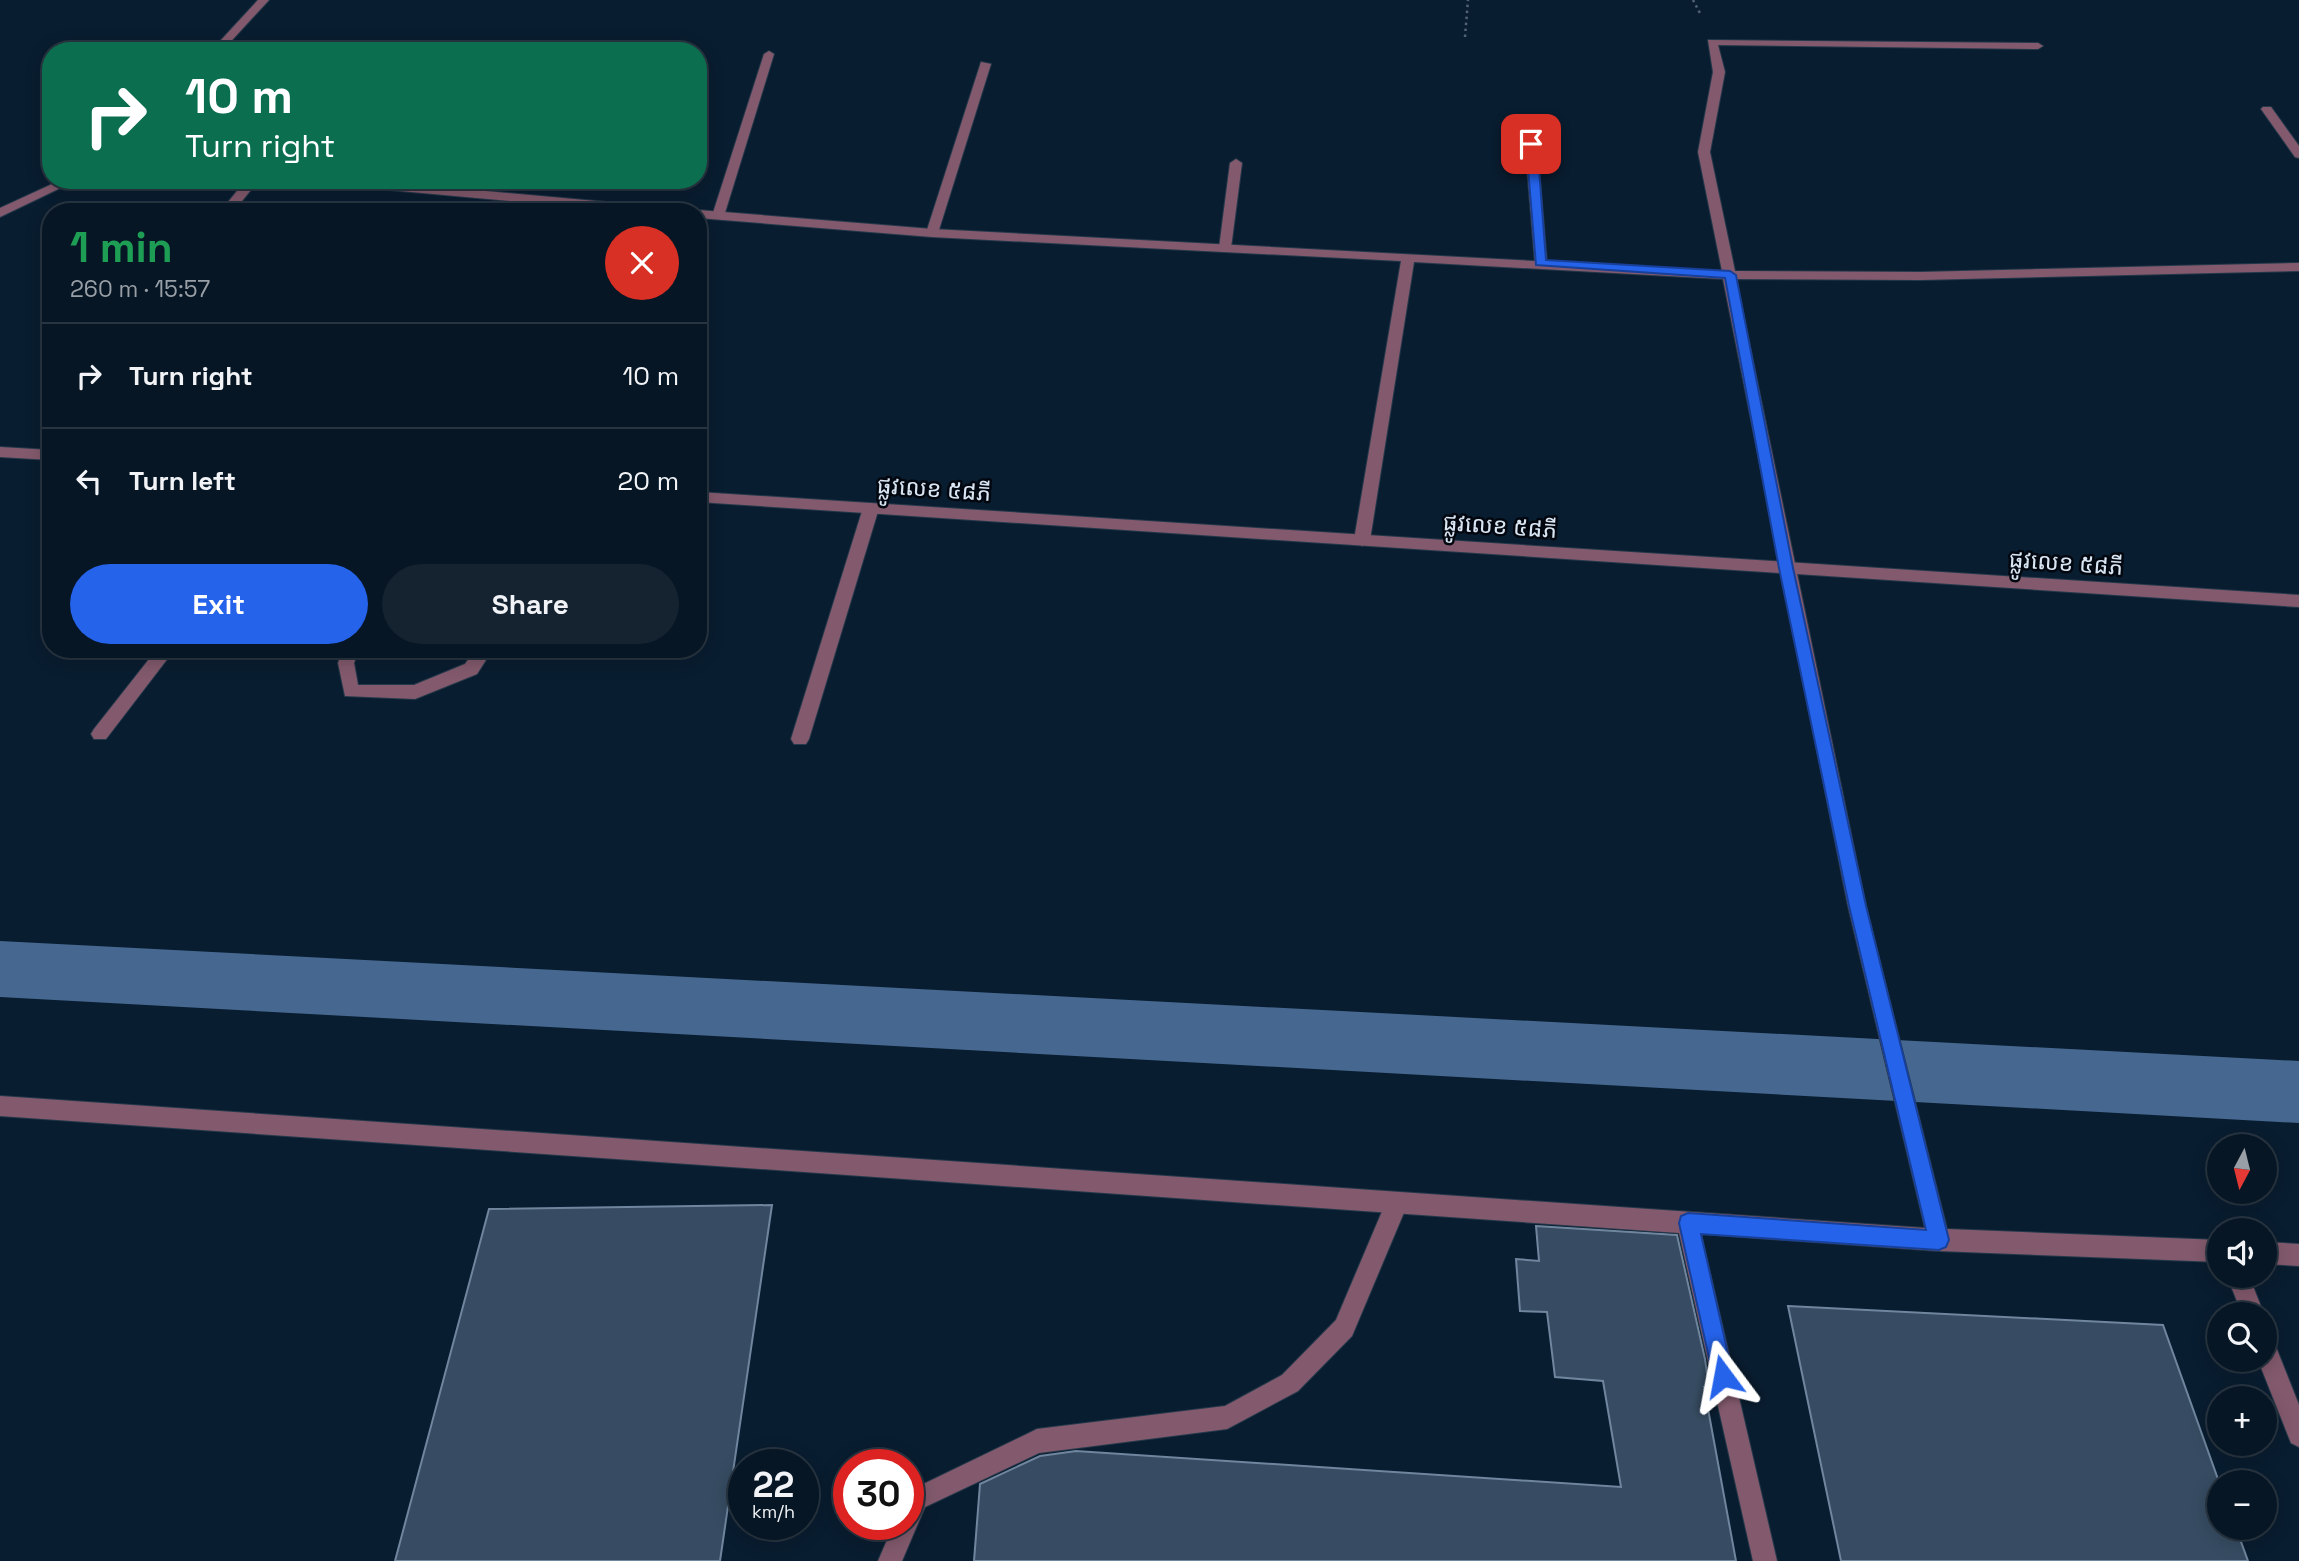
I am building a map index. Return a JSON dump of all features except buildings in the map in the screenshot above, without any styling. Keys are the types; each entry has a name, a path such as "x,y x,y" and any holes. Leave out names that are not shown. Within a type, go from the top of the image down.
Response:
{"street":[{"path":"224,42 264,0"},
{"path":"1939,1240 1857,906 1786,568 1704,152 1719,72 1712,42 2038,46"},
{"path":"718,216 769,54"},
{"path":"932,233 985,64"},
{"path":"2267,109 2299,154"},
{"path":"1529,120 1541,263"},
{"path":"1226,248 1236,163"},
{"path":"0,213 52,189"},
{"path":"234,203 245,189"},
{"path":"421,189 575,203"},
{"path":"707,215 932,233 1730,275 1921,276 2299,267"},
{"path":"1362,540 1408,258"},
{"path":"0,452 42,454"},
{"name":"ផ្លូវលេខ ៥៨ភី","path":"707,498 2299,601"},
{"path":"800,738 871,508"},
{"path":"100,734 160,658"},
{"path":"347,658 345,663 351,691 415,692 471,669 479,658"},
{"path":"0,1107 1939,1240 2207,1251"},
{"path":"924,1496 1037,1441 1227,1418 1290,1383 1344,1328 1397,1203"},
{"path":"1688,1223 1765,1561"},
{"path":"2277,1254 2299,1255"},
{"path":"2274,1372 2299,1435"},
{"path":"890,1561 899,1540"}],"path":[{"path":"1465,37 1468,0"}],"waterway":[{"path":"0,969 2299,1092"}],"route":[{"path":"1531,144 1541,263 1730,275 1786,568 1857,906 1939,1240 1688,1223 1723,1376"}]}
